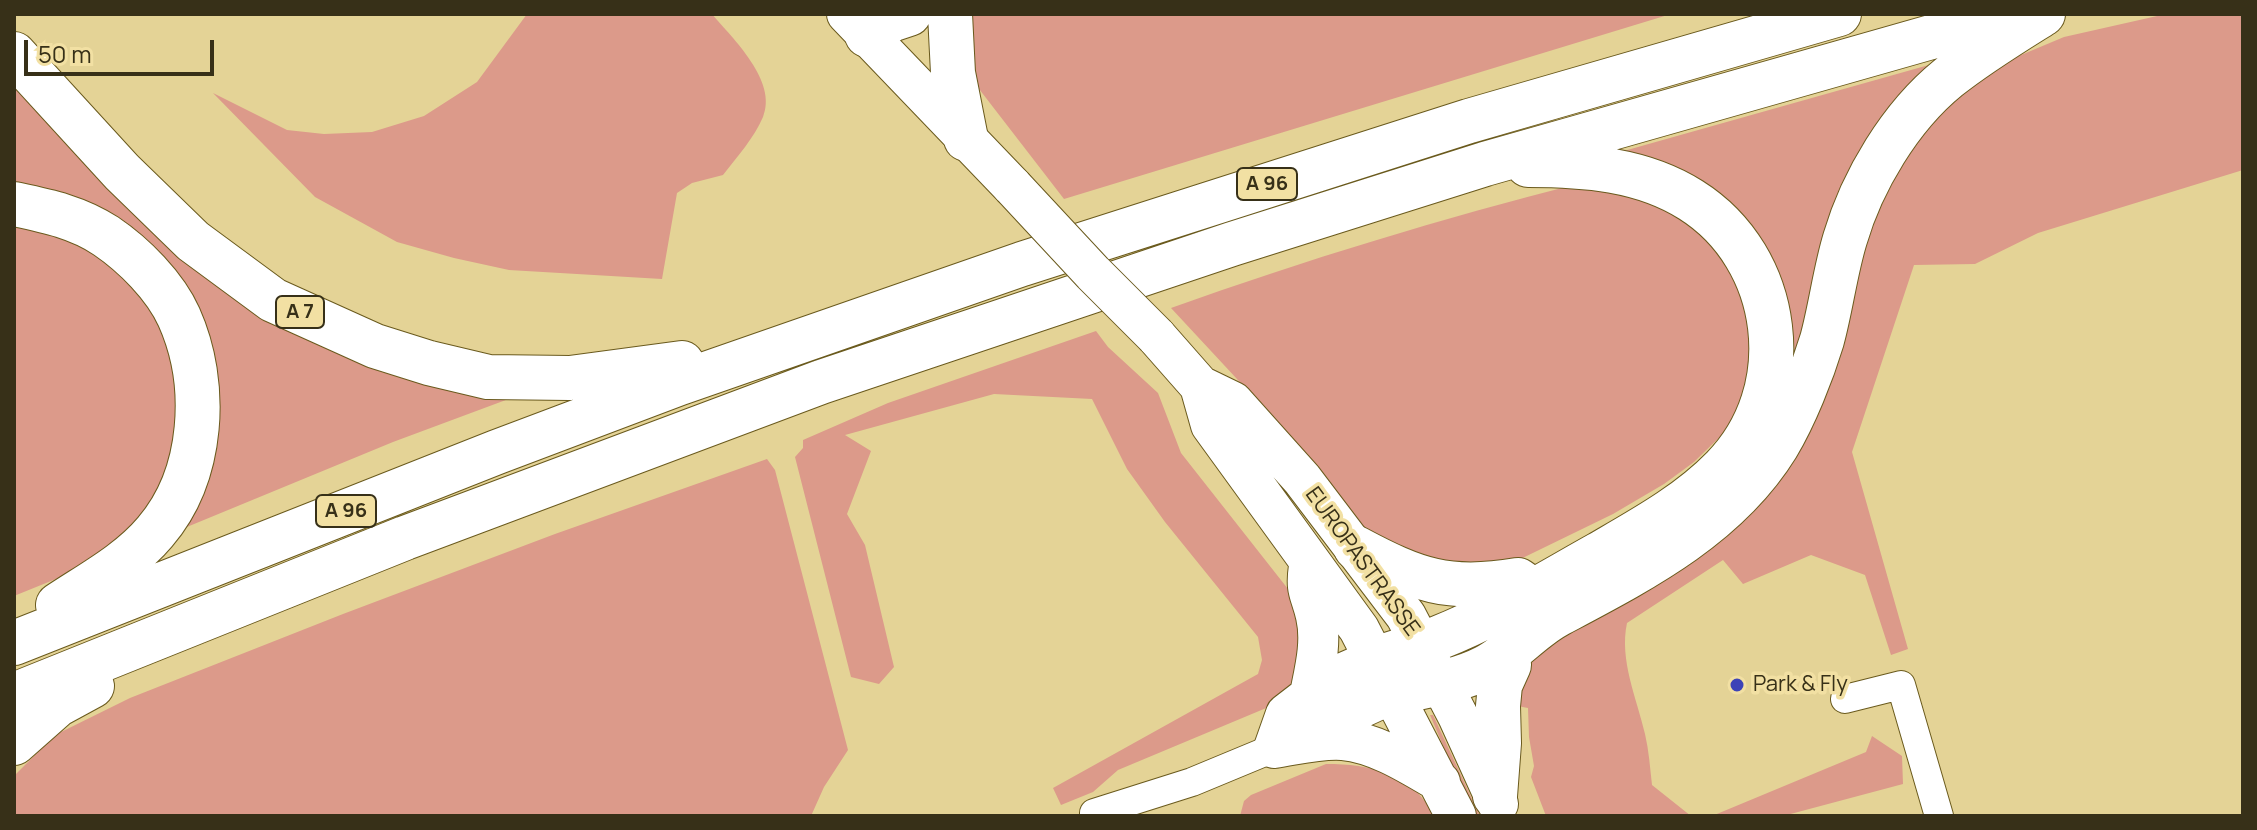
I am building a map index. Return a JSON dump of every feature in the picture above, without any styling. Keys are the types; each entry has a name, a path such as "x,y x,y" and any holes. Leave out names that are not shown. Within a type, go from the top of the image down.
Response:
{"highway":[{"path":"866,21 891,20 909,14"},
{"path":"950,14 953,73 966,139"},
{"name":"A 96","path":"14,643 677,374 802,342 1022,264 1469,121 1839,14"},
{"name":"A 96","path":"14,695 405,538 821,382 1232,244 1485,164 2012,14"},
{"path":"1384,676 1441,683 1488,666 1542,623 1651,565 1697,531 1746,488 1777,445 1802,391 1822,340 1844,241 1856,205 1887,148 1946,80 2043,14"},
{"name":"A 7","path":"14,54 122,172 193,241 273,300 375,346 488,377 677,374"},
{"path":"1384,676 1420,644 1461,628 1653,523 1723,469 1750,434 1762,411 1771,371 1771,323 1761,287 1748,259 1711,214 1689,199 1645,178 1567,165 1485,164"},
{"path":"14,204 59,213 85,224 108,238 156,282 178,315 187,340 196,383 197,427 193,456 181,492 156,532 125,561 14,635"},
{"path":"1356,548 1394,568 1429,581 1473,586 1518,580 1533,590"},
{"path":"14,743 57,705 239,604"},
{"path":"1499,806 1498,706 1500,685 1509,665 1508,652"}],"main road":[{"name":"EUROPASTRASSE","path":"866,21 966,139 1156,336 1200,386 1233,402 1302,479 1406,616 1499,806"},
{"name":"EUROPASTRASSE","path":"1200,386 1211,425 1359,629 1448,799"},
{"path":"1310,558 1306,586 1317,617 1319,641 1310,694"},
{"path":"1274,748 1286,714 1334,677 1384,676"},
{"path":"1274,748 1384,676"},
{"path":"1274,748 1342,740 1368,746 1406,762 1448,799"}],"street":[{"path":"1845,699 1901,685 1939,816"},
{"path":"1094,813 1192,782 1274,748"}],"shaded area":[{"path":"527,14 712,14 759,75 766,103 763,117 750,140 723,175 692,183 677,193 662,279 509,270 397,242 315,197 213,93 287,130 324,134 372,132 424,116 477,82"},
{"path":"965,14 1671,14 1064,199 976,85"},
{"path":"2166,14 2243,14 2243,170 2038,233 1975,264 1914,265 1852,452 1908,649 1891,655 1865,575 1811,555 1743,584 1723,560 1627,623 1625,637 1627,665 1646,740 1652,785 1691,816 1546,816 1531,777 1534,766 1528,708 1517,706 1530,665 1542,649 1683,563 1851,257 1913,132 1990,68 2064,37"},
{"path":"1943,61 1880,126 1848,173 1818,258 1792,376 1766,276 1606,156"},
{"path":"14,78 257,315 381,372 443,385 522,394 393,442 182,529 189,302 14,187"},
{"path":"1581,183 1668,200 1739,272 1756,373 1726,431 1694,462 1613,514 1502,568 1433,571 1368,534 1250,393 1171,308 1374,241"},
{"path":"14,223 74,241 112,264 148,300 179,373 173,468 135,534 83,568 14,596"},
{"path":"1096,331 1108,347 1158,393 1181,453 1288,589 1298,606 1304,629 1299,675 1271,706 1118,770 1093,792 1061,805 1053,788 1258,674 1262,660 1258,637 1165,522 1127,469 1092,399 994,394 845,435 871,451 847,514 865,545 894,667 879,684 851,677 795,457 803,448 803,440 888,403"},
{"path":"767,459 775,470 848,750 824,787 811,816 14,816 14,776 55,735 130,698 555,534"},
{"path":"1430,715 1433,715 1480,816 1473,816"},
{"path":"1872,736 1902,756 1903,784 1783,816 1712,816 1866,752"},
{"path":"1326,764 1358,766 1389,774 1414,790 1434,816 1240,816 1244,801 1251,795"}],"place":[{"name":"Park & Fly","path":"1737,685"}]}
